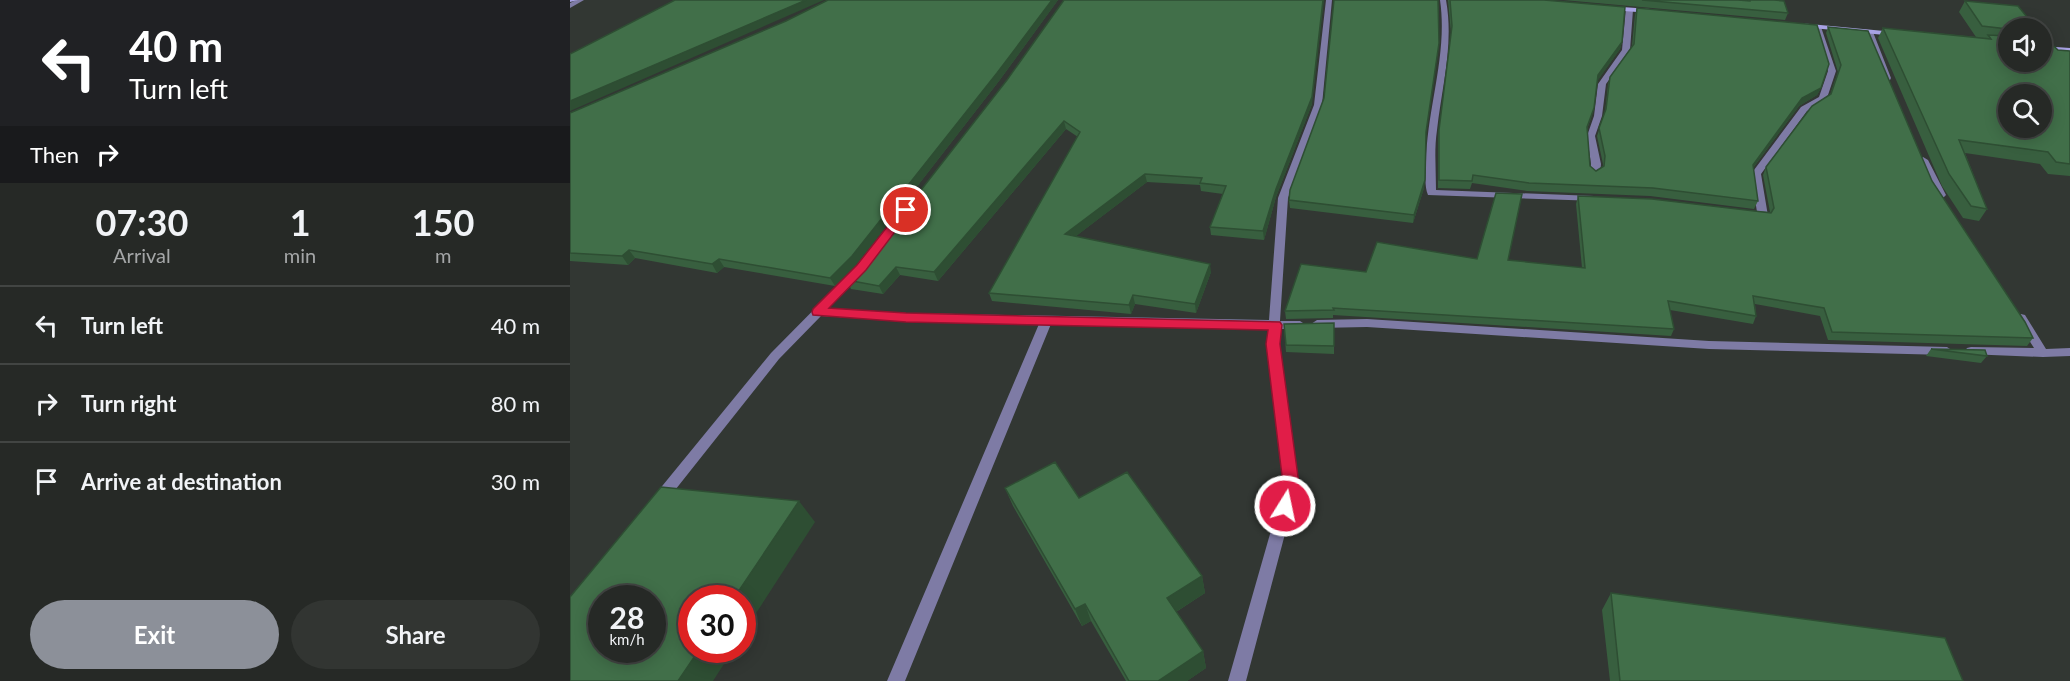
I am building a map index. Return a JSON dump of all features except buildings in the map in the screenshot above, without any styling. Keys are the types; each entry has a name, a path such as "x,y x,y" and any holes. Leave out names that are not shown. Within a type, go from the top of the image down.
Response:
{"street":[{"path":"570,0 575,0"},
{"path":"570,6 581,0"},
{"path":"1237,681 1291,484 1273,344 1283,198 1318,105 1329,0"},
{"path":"1443,0 1447,21 1445,62 1432,133 1431,193 1604,200"},
{"path":"1607,8 1661,12"},
{"path":"1595,174 1596,164 1591,136 1598,116 1602,84 1626,50 1629,10"},
{"path":"1794,25 1904,35"},
{"path":"1743,213 1763,216 1756,174 1804,109 1823,98 1832,71 1817,27"},
{"path":"1869,32 1893,92"},
{"path":"2052,49 2070,50"},
{"path":"1916,145 1935,187 1948,206"},
{"path":"653,508 775,356 868,259"},
{"path":"2017,311 2043,353"},
{"path":"818,312 1046,321 1275,325 1367,323 1709,345 2070,352"},
{"path":"896,681 1046,321"}],"route":[{"path":"906,210 862,268 818,312 906,317 1275,325 1273,344 1291,484 1285,506"}]}
